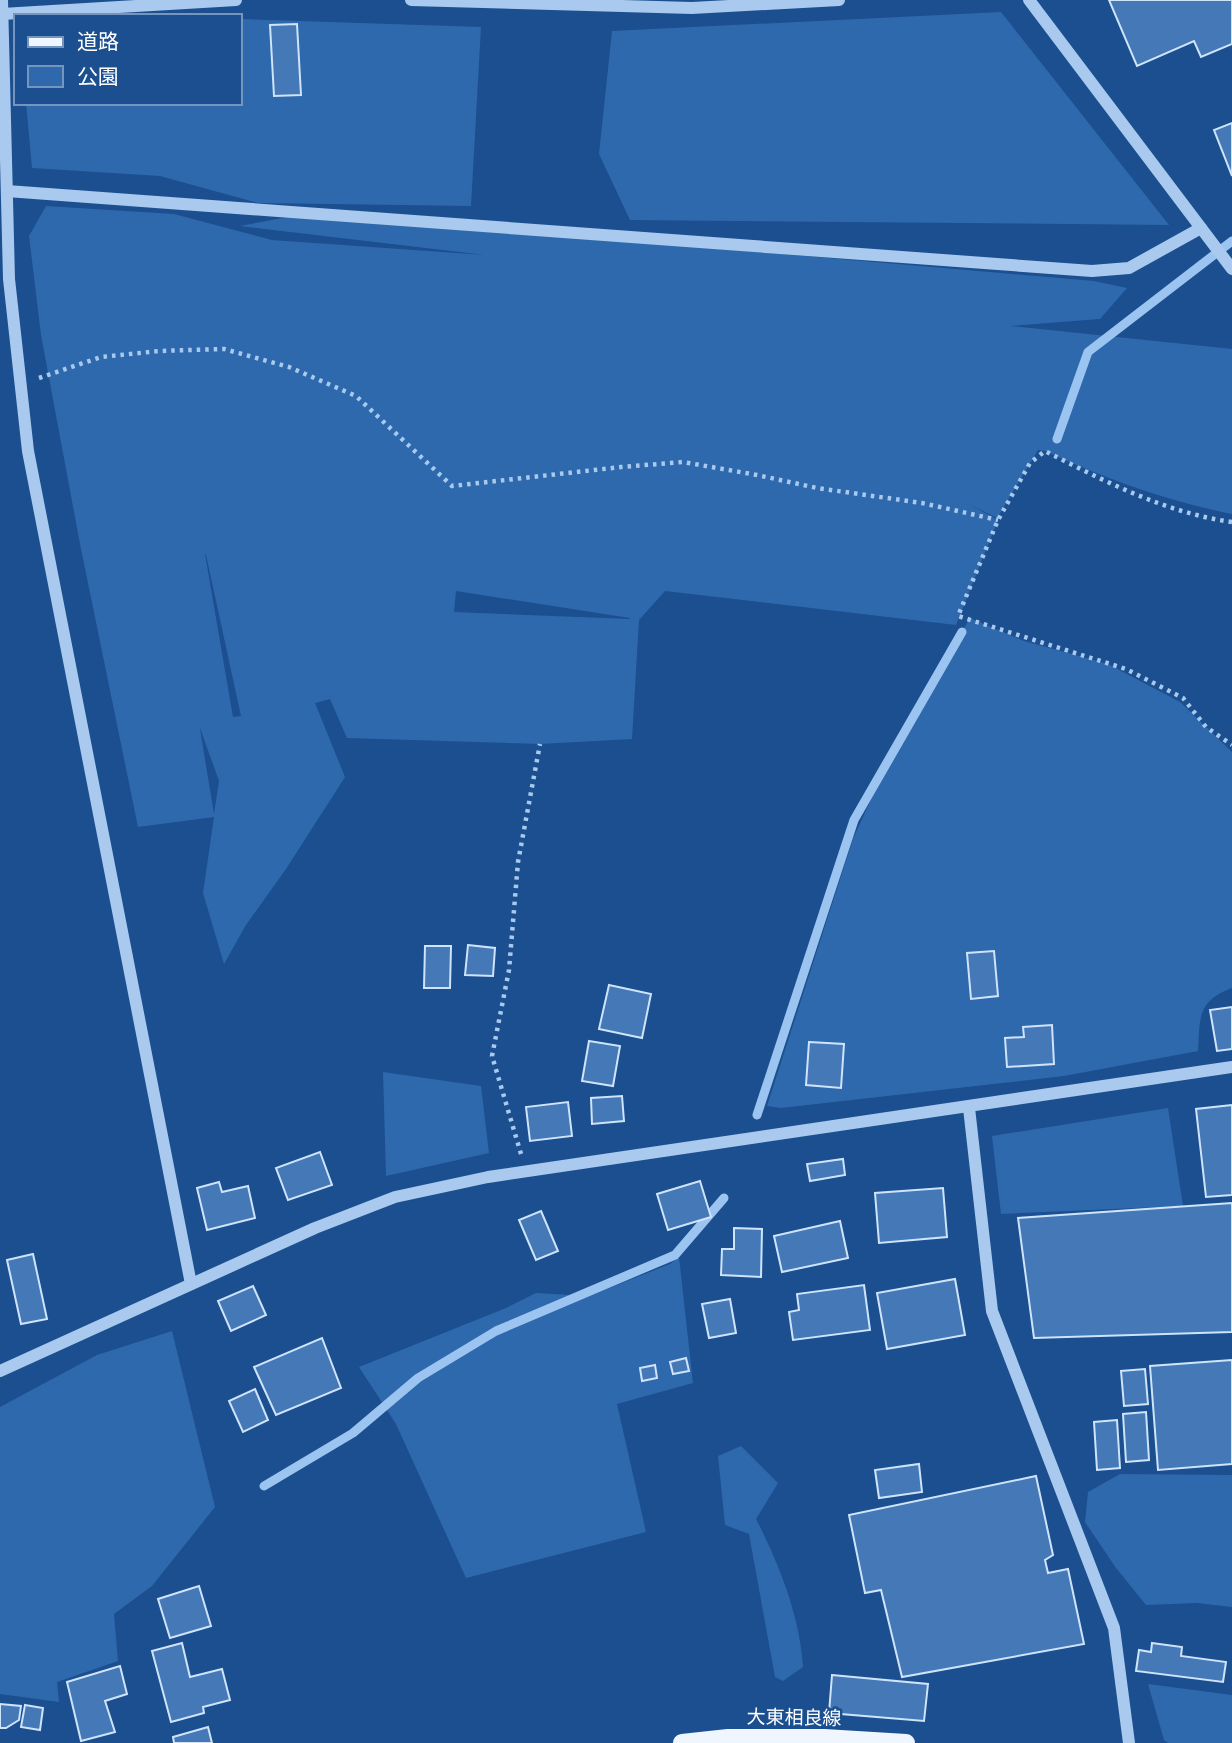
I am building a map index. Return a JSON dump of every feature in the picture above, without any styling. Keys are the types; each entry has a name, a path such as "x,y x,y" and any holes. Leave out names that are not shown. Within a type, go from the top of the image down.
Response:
{"main road":[{"name":"大東相良線","path":"682,1743 728,1738 824,1738 901,1742"}],"street":[{"path":"2,0 7,191 4,279 29,452 191,1284"},
{"path":"2,14 236,0"},
{"path":"411,0 692,8 839,0"},
{"path":"1029,0 1232,269"},
{"path":"7,191 1092,271 1129,268 1205,233"},
{"path":"0,1371 315,1228 395,1197 488,1177 970,1108 1232,1067"},
{"path":"970,1108 992,1311 1114,1628 1129,1743"}],"path":[{"path":"20,384 101,358 159,351 224,349 289,367 356,396 452,486 683,462 817,488 922,503 998,520"},
{"path":"1232,522 1209,519 1113,486 1045,451 1030,463 998,520 958,616 1126,669 1183,698 1206,727 1232,745"},
{"path":"526,1172 492,1056 509,970 518,862 540,744"}],"green space":[{"path":"1001,12 1169,225 630,220 599,154 612,31"},
{"path":"242,19 481,27 471,206 258,203 160,176 32,168 26,105 242,105"},
{"path":"46,206 174,214 272,240 485,255 240,226 309,213 1094,281 1127,288 1100,319 1010,326 1232,349 1232,514 1137,488 1038,450 997,518 969,504 998,520 956,625 665,591 639,620 632,739 540,744 347,738 330,699 315,703 345,777 286,869 246,925 224,964 203,893 214,817 138,827 80,544 41,335 29,236","holes":["205,554 241,716 233,717","456,591 630,618 630,619 454,612","200,728 219,781 214,814"]},
{"path":"970,618 1024,641 1108,664 1180,702 1232,752 1232,988 1206,1005 1200,1020 1198,1051 1064,1076 781,1108 767,1106 853,839 889,760"},
{"path":"383,1072 481,1086 489,1153 386,1176"},
{"path":"1168,1108 1183,1206 1001,1214 992,1136"},
{"path":"679,1257 693,1383 617,1404 646,1532 466,1578 396,1424 359,1367 506,1308 536,1293 589,1296 670,1264"},
{"path":"172,1331 215,1507 152,1586 114,1614 118,1661 57,1682 59,1702 0,1694 0,1407 97,1355"},
{"path":"741,1446 778,1483 756,1519 773,1554 798,1629 803,1667 783,1681 775,1677 749,1534 725,1525 718,1456"},
{"path":"1120,1474 1232,1475 1232,1607 1197,1603 1146,1605 1116,1568 1085,1522 1088,1492"},
{"path":"1148,1684 1232,1695 1232,1743 1168,1743 1164,1740"}],"building":[{"path":"1109,0 1232,0 1232,44 1201,57 1194,41 1137,66"},
{"path":"297,24 301,95 274,96 270,25"},
{"path":"1232,123 1232,176 1214,130"},
{"path":"468,945 495,948 493,976 465,975"},
{"path":"425,946 451,946 450,988 424,988"},
{"path":"994,951 998,996 971,999 967,953"},
{"path":"609,985 651,994 642,1038 599,1029"},
{"path":"1232,1007 1232,1049 1217,1051 1210,1010"},
{"path":"1052,1025 1054,1064 1007,1067 1005,1038 1024,1037 1023,1027"},
{"path":"589,1041 620,1046 613,1086 582,1081"},
{"path":"809,1042 844,1044 841,1088 806,1085"},
{"path":"622,1096 624,1121 592,1124 591,1098"},
{"path":"568,1102 572,1136 530,1141 526,1107"},
{"path":"1232,1105 1232,1195 1206,1197 1196,1109"},
{"path":"320,1152 332,1185 288,1200 276,1168"},
{"path":"843,1159 845,1175 810,1181 807,1164"},
{"path":"700,1181 711,1217 668,1230 657,1194"},
{"path":"219,1182 222,1192 248,1186 255,1218 207,1230 197,1188"},
{"path":"943,1188 947,1237 879,1243 875,1193"},
{"path":"1232,1203 1232,1332 1034,1338 1018,1218"},
{"path":"541,1211 558,1251 536,1260 519,1220"},
{"path":"840,1221 848,1258 782,1272 774,1236"},
{"path":"734,1228 762,1229 761,1277 721,1275 722,1249 734,1249"},
{"path":"33,1254 47,1319 21,1324 7,1260"},
{"path":"955,1279 965,1335 887,1349 877,1293"},
{"path":"864,1285 870,1330 793,1340 789,1312 799,1310 797,1294"},
{"path":"253,1286 266,1315 231,1331 218,1301"},
{"path":"730,1299 736,1333 709,1338 702,1304"},
{"path":"322,1338 341,1388 276,1415 254,1367"},
{"path":"686,1358 689,1371 673,1374 670,1362"},
{"path":"1232,1360 1232,1464 1158,1470 1150,1366"},
{"path":"655,1365 657,1378 642,1381 640,1368"},
{"path":"1145,1369 1148,1404 1124,1406 1121,1371"},
{"path":"255,1389 268,1420 243,1432 229,1401"},
{"path":"1146,1412 1149,1460 1126,1462 1123,1414"},
{"path":"1117,1420 1120,1468 1097,1470 1094,1422"},
{"path":"919,1464 922,1492 879,1498 875,1470"},
{"path":"1036,1476 1053,1555 1045,1560 1048,1573 1068,1569 1084,1644 902,1677 881,1590 865,1593 849,1515"},
{"path":"199,1586 211,1626 170,1638 158,1599"},
{"path":"182,1643 190,1677 222,1669 230,1700 203,1707 204,1713 171,1722 152,1651"},
{"path":"1152,1643 1182,1647 1181,1656 1226,1662 1223,1682 1136,1671 1139,1650 1151,1652"},
{"path":"120,1666 127,1694 105,1701 115,1732 81,1741 67,1682"},
{"path":"832,1675 928,1684 924,1721 829,1713"},
{"path":"0,1704 21,1706 19,1720 6,1728 0,1728"},
{"path":"25,1705 43,1708 40,1730 21,1727"},
{"path":"208,1727 212,1743 174,1743 173,1737"}],"waterway":[{"path":"1057,439 1088,352 1232,241"},
{"path":"757,1115 854,820 962,632"},
{"path":"264,1486 353,1433 418,1378 496,1331 675,1255 724,1198"}]}
